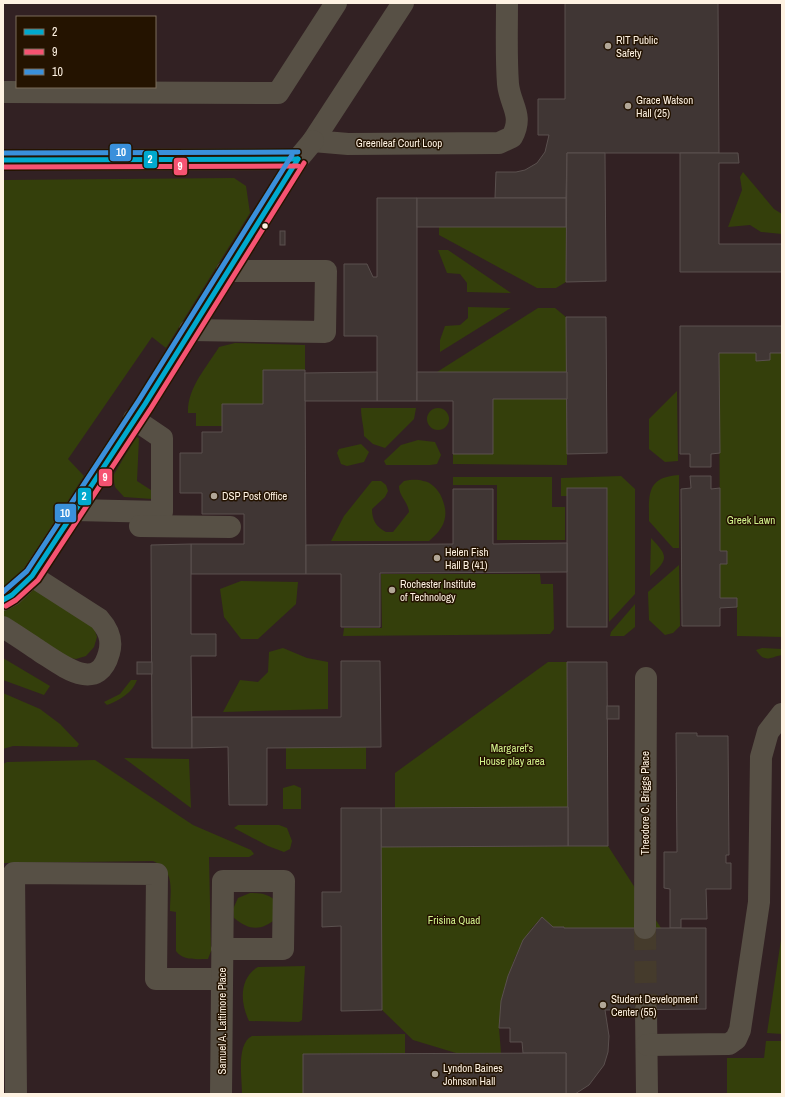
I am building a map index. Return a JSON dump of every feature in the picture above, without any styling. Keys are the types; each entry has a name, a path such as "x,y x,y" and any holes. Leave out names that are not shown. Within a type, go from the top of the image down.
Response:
{"street":[{"path":"3,92 278,93 336,3"},
{"path":"3,600 12,595 32,576 134,419 298,159 312,141 403,3"},
{"name":"Greenleaf Court Loop","path":"312,141 348,144 499,143 512,138 516,129 517,113 508,86 507,3"},
{"path":"3,160 298,159"},
{"path":"190,330 325,332 326,271 227,271"},
{"path":"70,518 162,512 162,438 134,419"},
{"path":"70,518 230,527"},
{"path":"3,627 72,672 90,674 103,667 111,644 110,634 105,626 99,619 32,576"},
{"name":"Theodore C. Briggs Place","path":"645,928 646,678"},
{"path":"647,1045 728,1044 736,1039 740,1030 759,902 761,756 768,732 782,714"},
{"path":"16,1094 14,873 157,874 156,978 222,979"},
{"name":"Samuel A. Lattimore Place","path":"221,1094 222,949"},
{"path":"646,1010 647,1094"}],"shaded area":[{"name":"Rochester Institute of Technology","path":"3,3 782,3 782,1094 3,1094"}],"green space":[{"path":"743,172 774,209 782,214 782,234 761,232 750,225 728,227 742,190 740,177"},
{"path":"234,178 246,186 250,213 166,348 152,337 68,459 84,476 21,574 3,588 3,180"},
{"path":"439,227 566,227 566,282 556,288 537,288 439,235"},
{"path":"438,250 448,250 511,293 467,292 467,283 460,274 447,273"},
{"path":"468,307 511,308 440,352 440,340 445,326 460,325 468,318"},
{"path":"538,308 555,308 566,317 567,372 437,372"},
{"path":"235,343 305,345 305,370 263,371 263,404 222,404 222,426 196,426 196,413 188,413 194,386 219,347"},
{"name":"Greek Lawn","path":"719,353 756,353 756,361 769,360 770,353 782,353 782,637 737,636 737,598 720,598 720,564 727,564 727,551 720,551"},
{"path":"677,391 678,461 665,462 649,449 649,419"},
{"path":"493,399 567,399 567,465 453,464 453,454 493,454"},
{"path":"361,408 416,408 414,419 385,448 373,444 364,436"},
{"path":"438,408 446,411 449,419 446,427 438,430 430,427 427,419 430,411"},
{"path":"136,437 139,438 137,481 154,492 152,499 124,497 115,487 113,476"},
{"path":"418,440 435,442 441,455 437,464 386,465 384,461 401,445"},
{"path":"361,444 369,452 364,462 347,466 341,464 337,453 339,449"},
{"path":"679,475 679,548 673,548 649,521 649,503 652,489 660,479 668,476"},
{"path":"621,476 635,489 635,594 609,622 607,488 567,488 567,496 561,496 561,478"},
{"path":"453,477 552,477 552,507 565,507 565,540 497,540 497,485 453,485"},
{"path":"416,480 421,480 431,484 440,494 445,508 445,520 435,536 429,541 331,541 344,516 372,481 381,481 386,485 388,491 385,497 372,509 375,523 386,532 393,532 409,512 400,493 399,486 404,481"},
{"path":"651,538 661,549 664,557 661,565 650,576"},
{"path":"679,565 680,626 673,633 665,635 649,620 648,592"},
{"path":"381,574 540,574 541,584 553,584 554,629 550,634 343,636 344,628 382,628"},
{"path":"241,581 298,582 296,604 258,639 241,639 224,617 220,589"},
{"path":"34,587 93,625 97,637 94,647 86,656 76,659 64,657 3,617 3,610"},
{"path":"635,604 635,627 624,636 610,636 611,632"},
{"path":"283,648 307,658 328,662 328,709 223,712 240,680 258,682 268,672 269,652"},
{"path":"762,648 782,649 782,655 771,658 762,657 756,650"},
{"path":"3,658 50,686 44,695 3,680"},
{"name":"Margaret's House play area","path":"548,662 567,662 568,807 395,808 395,773"},
{"path":"131,680 137,680 125,696 107,705 104,702 120,694"},
{"path":"3,693 40,709 60,724 79,744 77,747 13,746 3,749"},
{"path":"286,747 366,747 366,769 286,769"},
{"path":"124,758 189,759 191,808"},
{"path":"95,760 193,825 251,850 254,854 249,857 209,857 211,951 208,959 186,958 176,951 176,912 170,911 170,882 165,870 153,861 4,863 3,1094 3,764 7,762"},
{"path":"294,785 301,788 301,809 283,809 283,788"},
{"path":"238,825 279,825 287,828 292,841 290,849 284,852 268,846 234,828"},
{"name":"Frisina Quad","path":"608,846 661,928 553,927 542,917 531,929 515,957 512,966 514,975 504,989 499,1028 501,1053 456,1053 413,1040 382,1010 381,847"},
{"path":"250,893 265,894 277,902 277,918 266,925 256,928 245,925 234,918 233,909 238,898"},
{"path":"782,933 782,1034 767,1033"},
{"path":"305,966 302,1020 299,1022 249,1021 244,1007 243,991 244,984 252,972 258,967"},
{"path":"405,1034 405,1053 304,1054 303,1094 242,1094 242,1053 247,1040 252,1036"},
{"path":"766,1041 782,1041 782,1094 727,1094 727,1058 764,1058"}],"building":[{"name":"Grace Watson Hall (25)","path":"565,3 718,3 719,153 567,153 566,198 495,198 496,172 516,172 525,170 537,163 545,152 549,135 538,135 538,99 565,99"},
{"path":"567,153 605,153 606,281 566,282"},
{"path":"680,153 738,153 739,163 719,163 719,244 782,244 782,272 680,272"},
{"path":"377,198 417,198 417,401 377,401 377,336 344,336 344,264 367,264 373,277 377,277"},
{"path":"417,198 566,198 566,227 417,227"},
{"path":"280,231 285,231 285,245 280,245"},
{"path":"566,317 606,317 607,453 567,454"},
{"path":"680,326 782,326 782,353 770,353 770,360 756,361 756,353 719,353 720,453 711,454 711,467 690,467 690,454 680,454"},
{"path":"263,370 305,370 306,574 191,574 191,544 244,544 244,514 202,514 202,493 180,493 180,453 202,453 202,432 222,432 222,404 263,404"},
{"path":"377,372 377,401 305,401 305,373"},
{"path":"417,372 567,372 567,399 493,399 493,454 453,454 453,401 417,401"},
{"path":"690,476 711,476 711,489 720,488 720,551 727,551 727,564 720,564 720,598 737,598 737,607 720,608 720,626 682,626 681,489 691,488"},
{"path":"567,488 607,488 607,627 567,627"},
{"name":"Helen Fish Hall B (41)","path":"453,489 493,489 493,544 567,543 567,572 380,573 380,627 341,627 341,574 306,574 306,545 453,544"},
{"path":"191,544 191,634 216,634 216,656 191,656 192,748 152,748 151,545"},
{"path":"341,661 380,661 381,747 267,748 267,805 229,805 228,747 192,748 192,717 341,717"},
{"path":"137,662 152,662 152,674 137,674"},
{"path":"567,662 607,662 608,846 568,846"},
{"path":"607,706 619,706 619,719 607,719"},
{"path":"676,733 697,733 697,736 728,736 729,855 726,855 726,863 731,863 731,889 706,889 707,919 681,919 681,928 670,928 670,889 664,888 664,852 677,852"},
{"path":"568,807 568,846 381,847 381,808"},
{"path":"341,808 381,808 382,1010 341,1011 341,926 322,927 322,892 341,892"},
{"name":"Student Development Center (55)","path":"542,917 553,927 564,928 706,928 706,1009 605,1010 609,1036 608,1052 604,1065 589,1085 575,1094 566,1094 566,1053 523,1053 522,1042 510,1042 510,1028 499,1028 501,1001 508,976 523,940"},
{"name":"Lyndon Baines Johnson Hall","path":"566,1053 566,1094 303,1094 303,1054"}],"tunnel":[{"path":"645,928 646,1010"}],"transit line":[{"name":"10","path":"3,153 298,152"},
{"name":"10","path":"3,592 27,571 139,400 292,155"},
{"name":"2","path":"3,160 298,159"},
{"name":"2","path":"3,600 12,595 32,576 145,404 298,159"},
{"name":"9","path":"6,606 16,600 38,580 151,408 304,163"},
{"name":"9","path":"3,167 298,166"}],"place":[{"name":"RIT Public Safety","path":"608,46"},
{"name":"Grace Watson Hall (25)","path":"628,106"},
{"name":"DSP Post Office","path":"214,496"},
{"name":"Helen Fish Hall B (41)","path":"437,558"},
{"name":"Rochester Institute of Technology","path":"392,590"},
{"name":"Student Development Center (55)","path":"603,1005"},
{"name":"Lyndon Baines Johnson Hall","path":"435,1074"}]}
